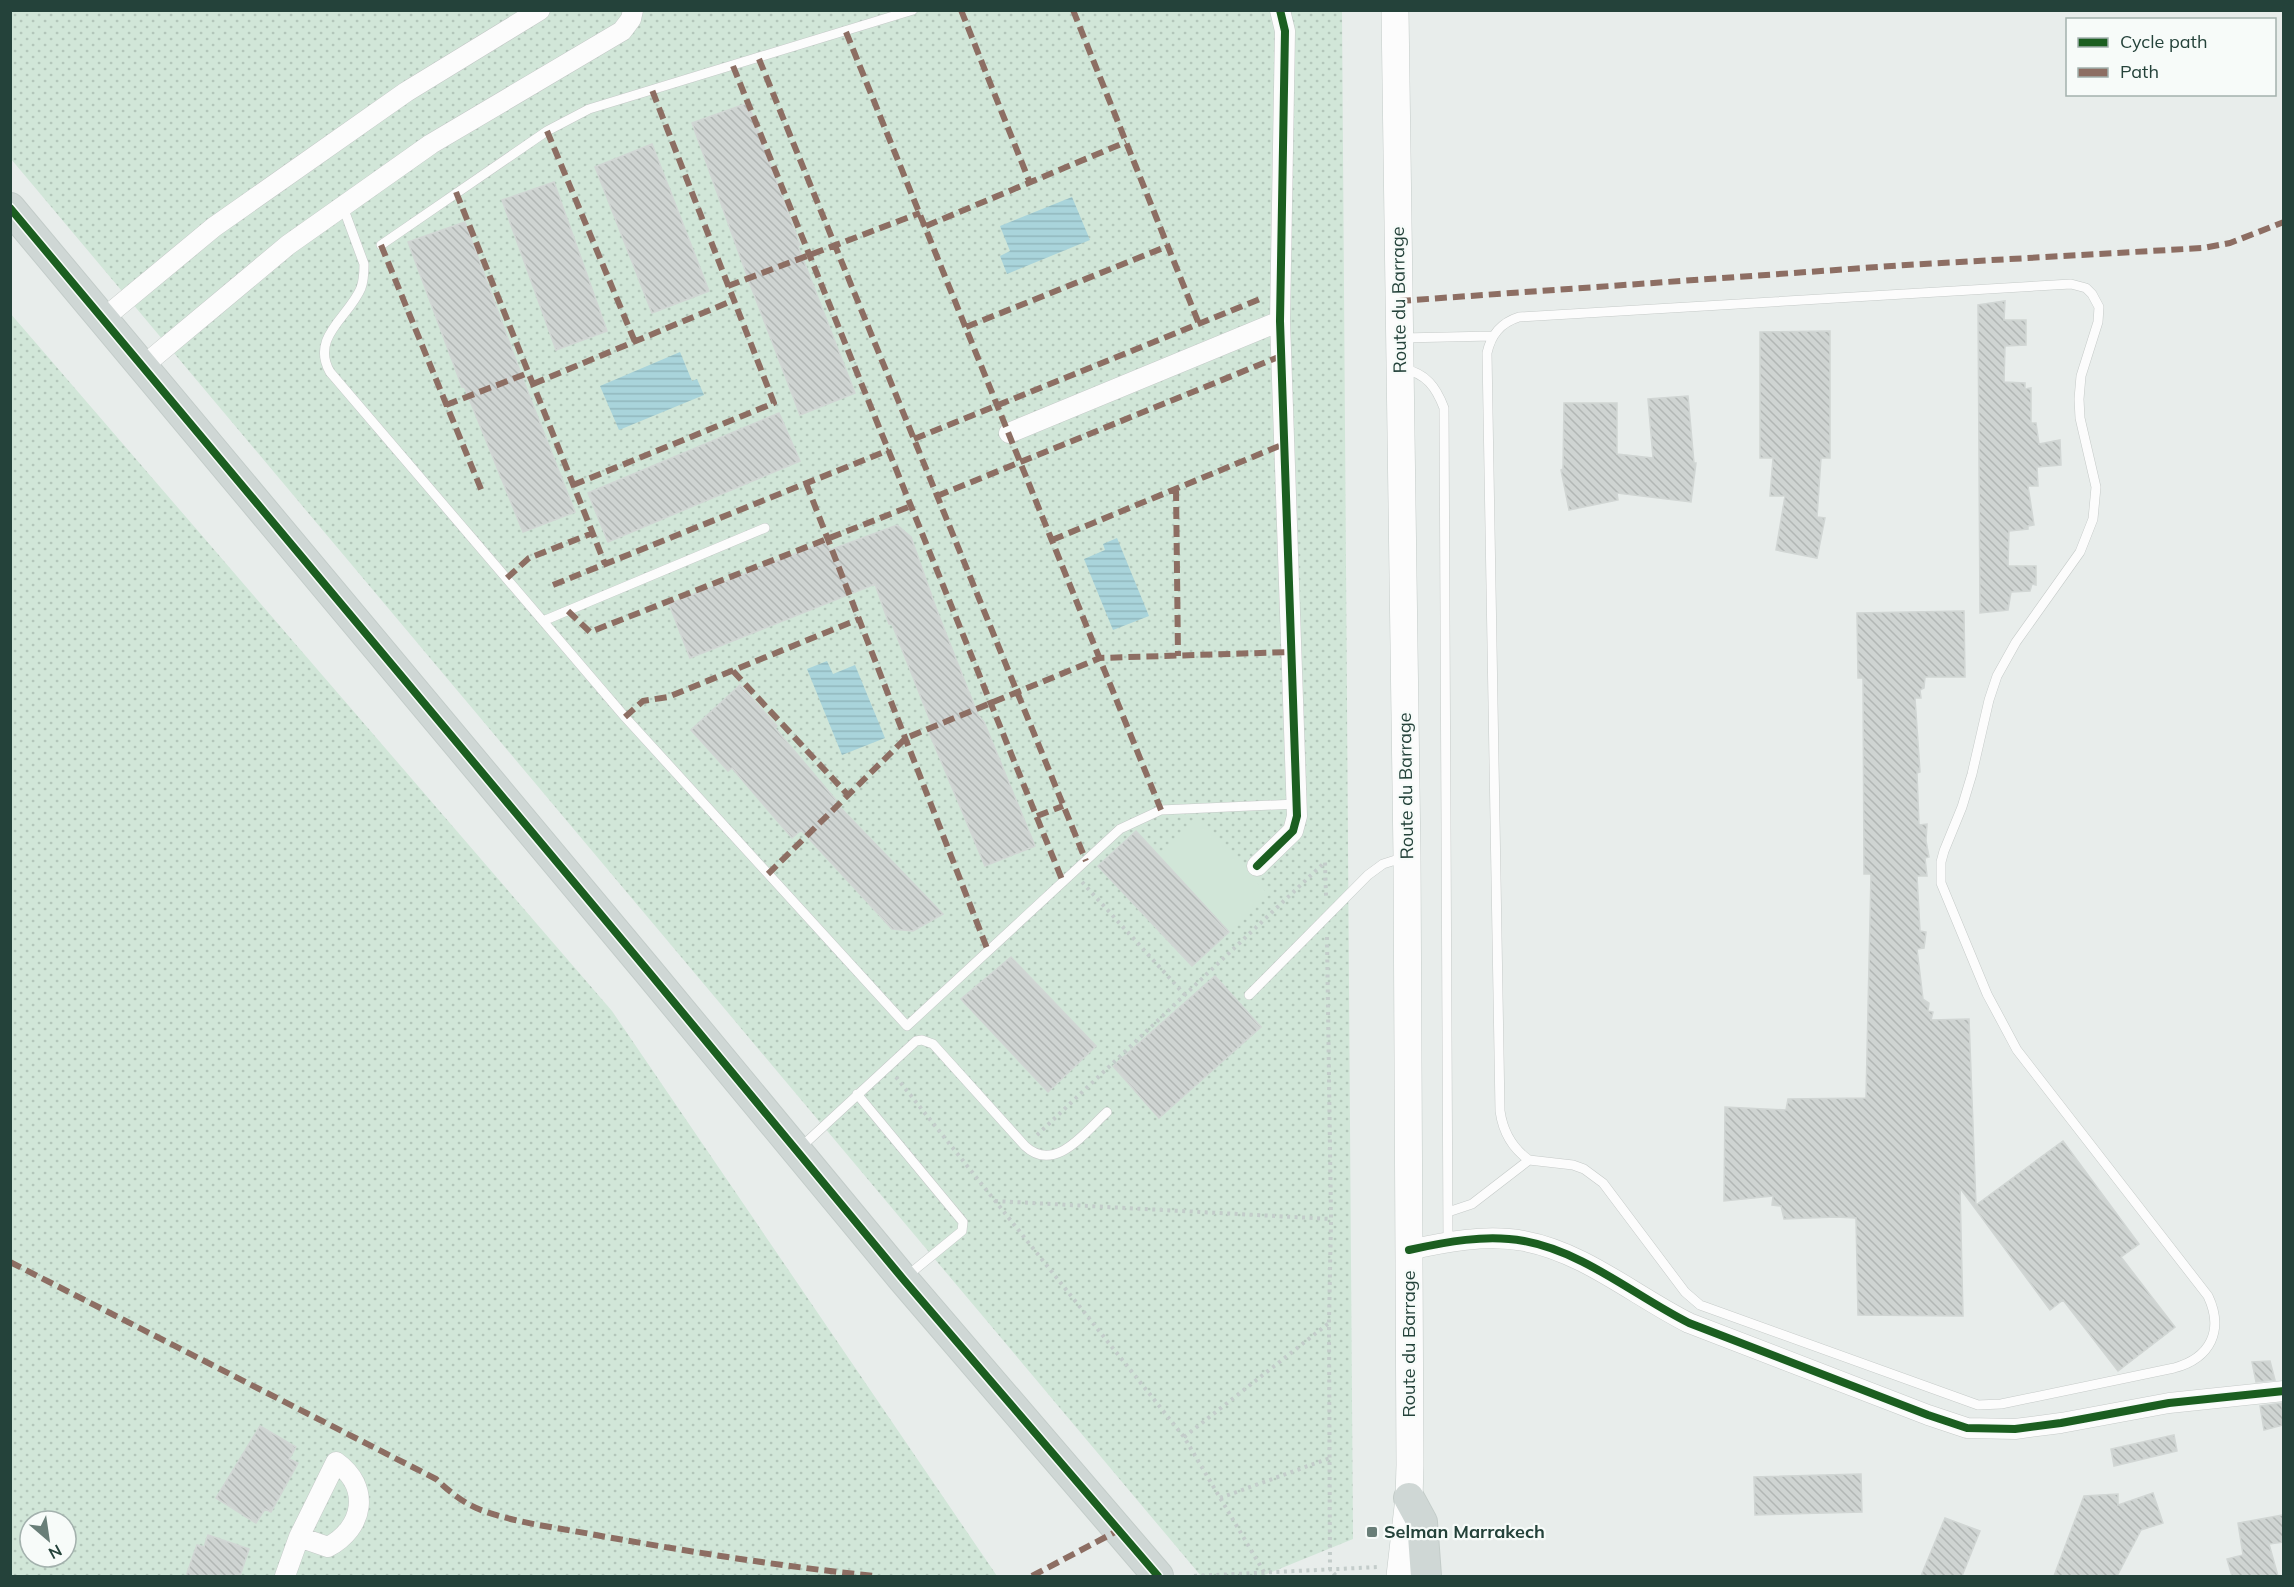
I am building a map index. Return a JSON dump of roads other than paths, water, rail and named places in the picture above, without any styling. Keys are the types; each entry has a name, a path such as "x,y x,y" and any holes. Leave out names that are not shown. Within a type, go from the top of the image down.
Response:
{"main road":[{"name":"Route du Barrage","path":"1395,10 1407,857 1409,1498"},
{"path":"10,208 903,1280 1158,1576"},
{"path":"1405,1571 1422,1522 1409,1498"}],"street":[{"path":"103,319 214,227 387,105 540,10"},
{"path":"143,366 288,245 431,144 622,31 631,19 633,10"},
{"path":"1257,866 1293,831 1297,816 1280,321 1285,31 1280,10"},
{"path":"1009,433 1280,321"},
{"path":"1408,1250 1448,1242 1522,1241 1553,1249 1587,1265 1660,1309 1689,1323 1967,1428 2015,1429 2050,1425 2169,1403 2283,1390"},
{"path":"285,1576 299,1538"}],"lane":[{"path":"381,245 547,131 589,109 913,10"},
{"path":"343,207 364,264 364,274 361,287 330,333 324,350 325,362 330,372 625,717 907,1026 1120,829 1161,810 1296,804"},
{"path":"2079,285 2097,300 2099,315 2081,376 2079,399 2080,418 2096,487 2093,519 2080,552 2016,642 1997,676 1989,700 1972,774 1941,862 1941,883 2006,1032 2029,1067 2208,1296 2213,1308 2215,1324 2214,1335 2203,1353 2195,1360 2174,1368 2001,1404 1988,1406 1968,1403 1700,1305 1685,1292 1603,1183 1594,1175 1573,1165 1529,1161 1519,1153 1506,1134 1500,1111 1487,353 1492,336 1504,324 1519,317 2079,285"},
{"path":"1399,338 1492,336"},
{"path":"1400,368 1413,371 1427,379 1437,391 1444,408 1448,1242"},
{"path":"543,621 765,528"},
{"path":"1249,995 1375,868 1392,860 1407,857"},
{"path":"797,1151 916,1041 928,1041 1025,1146 1037,1154 1044,1156 1060,1153 1107,1112"},
{"path":"858,1094 963,1222 962,1231 903,1280"},
{"path":"1448,1212 1472,1204 1529,1161"}],"water":[{"path":"1072,197 1090,240 1007,274 1000,256 1010,251 1000,226"},
{"path":"680,352 692,381 697,379 704,395 619,430 600,386"},
{"path":"1117,538 1149,616 1113,630 1084,559 1105,550 1103,544"},
{"path":"827,661 833,674 855,665 885,738 842,755 807,669"}],"place":[{"name":"Selman Marrakech","path":"1372,1532"}]}
